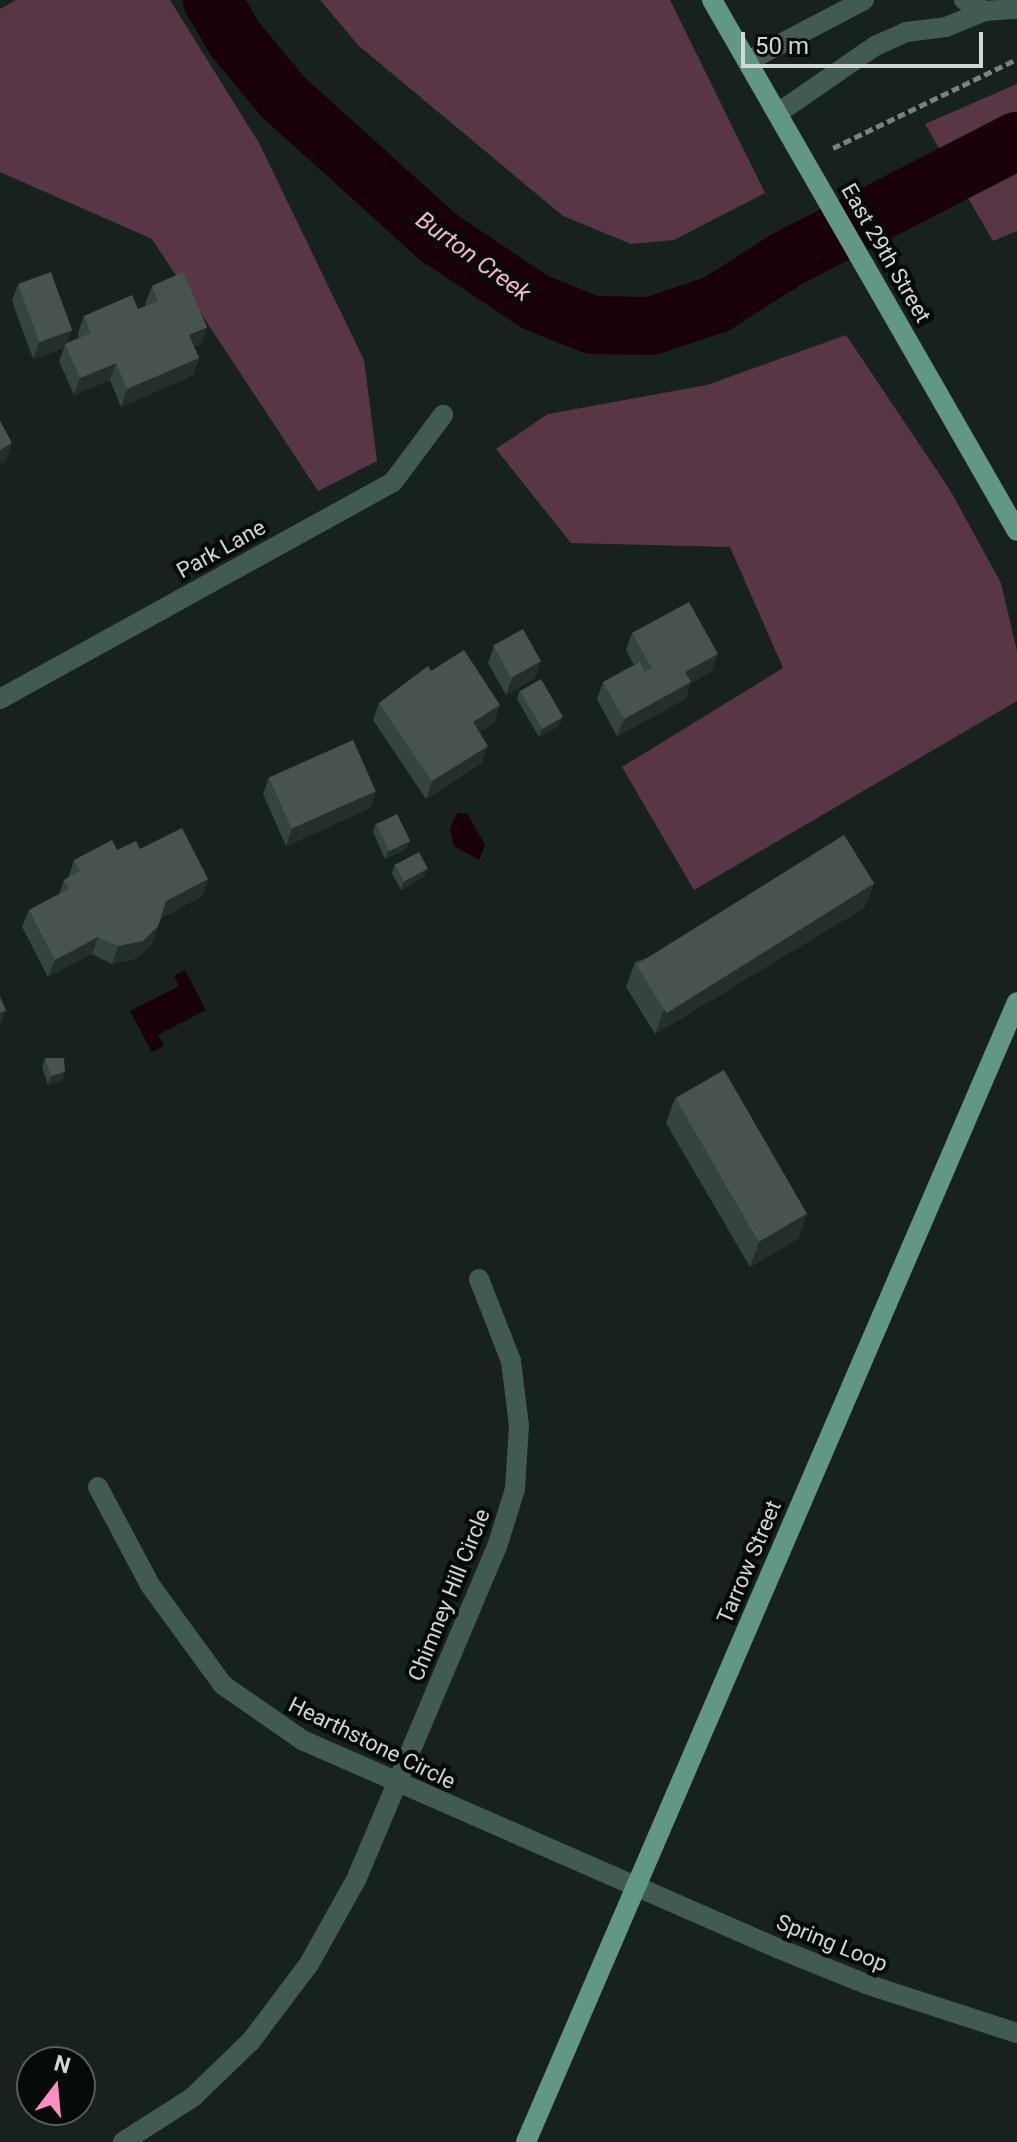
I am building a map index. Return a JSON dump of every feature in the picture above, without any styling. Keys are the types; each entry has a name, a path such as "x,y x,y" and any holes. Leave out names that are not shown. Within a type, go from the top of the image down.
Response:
{"main road":[{"name":"East 29th Street","path":"712,0 1017,531"},
{"name":"Tarrow Street","path":"526,2142 1017,1002"}],"street":[{"path":"748,61 864,0"},
{"path":"964,0 985,11"},
{"path":"778,113 875,46 985,11 1017,9"},
{"name":"Park Lane","path":"0,699 393,482 443,415"},
{"name":"Chimney Hill Circle","path":"123,2142 193,2097 251,2041 309,1964 356,1880 497,1547 515,1489 519,1426 513,1376 479,1279"},
{"name":"Hearthstone Circle","path":"98,1487 150,1585 223,1685 302,1740 398,1785 635,1884"},
{"name":"Spring Loop","path":"635,1884 866,1984 1017,2033"}],"path":[{"path":"833,148 1017,59"}],"shaded area":[{"path":"16,0 170,0 259,143 364,360 377,461 318,491 152,239 0,172 0,9"},
{"path":"320,0 670,0 765,193 674,240 631,244 563,216 359,46"},
{"path":"1017,84 1017,231 993,241 925,124"},
{"path":"846,335 950,490 1001,583 1017,651 1017,701 694,890 622,767 783,668 730,547 571,543 496,449 548,414 707,385"},
{"path":"457,813 467,813 485,845 479,860 454,846 450,829"},
{"path":"185,970 206,1010 158,1035 164,1046 152,1052 130,1011 179,986 174,976"}],"building":[{"path":"51,272 72,330 39,342 18,284"},
{"path":"183,272 207,327 189,335 199,358 127,389 116,363 80,378 65,344 91,333 84,316 132,295 138,309 158,301 152,286"},
{"path":"0,421 12,443 0,450"},
{"path":"689,602 718,654 685,672 691,682 624,719 603,682 640,662 645,672 652,668 632,633"},
{"path":"523,629 541,661 511,678 493,645"},
{"path":"464,650 500,705 473,722 488,746 432,781 379,703 428,666 431,671"},
{"path":"541,679 563,717 542,729 520,691"},
{"path":"353,740 376,791 292,829 269,777"},
{"path":"397,814 410,841 389,851 376,824"},
{"path":"182,828 208,879 166,901 158,926 143,941 118,946 98,937 55,960 29,910 69,889 64,880 80,871 74,860 112,840 117,850 136,841 140,849"},
{"path":"844,835 874,883 666,1013 636,965"},
{"path":"419,852 428,869 404,881 395,865"},
{"path":"0,997 6,1010 0,1013"},
{"path":"45,1058 64,1058 65,1072 51,1076"},
{"path":"724,1070 807,1214 759,1242 676,1098"}],"waterway":[{"name":"Burton Creek","path":"212,0 235,39 283,97 438,237 535,302 592,325 651,326 715,305 787,259 1017,141"}]}
